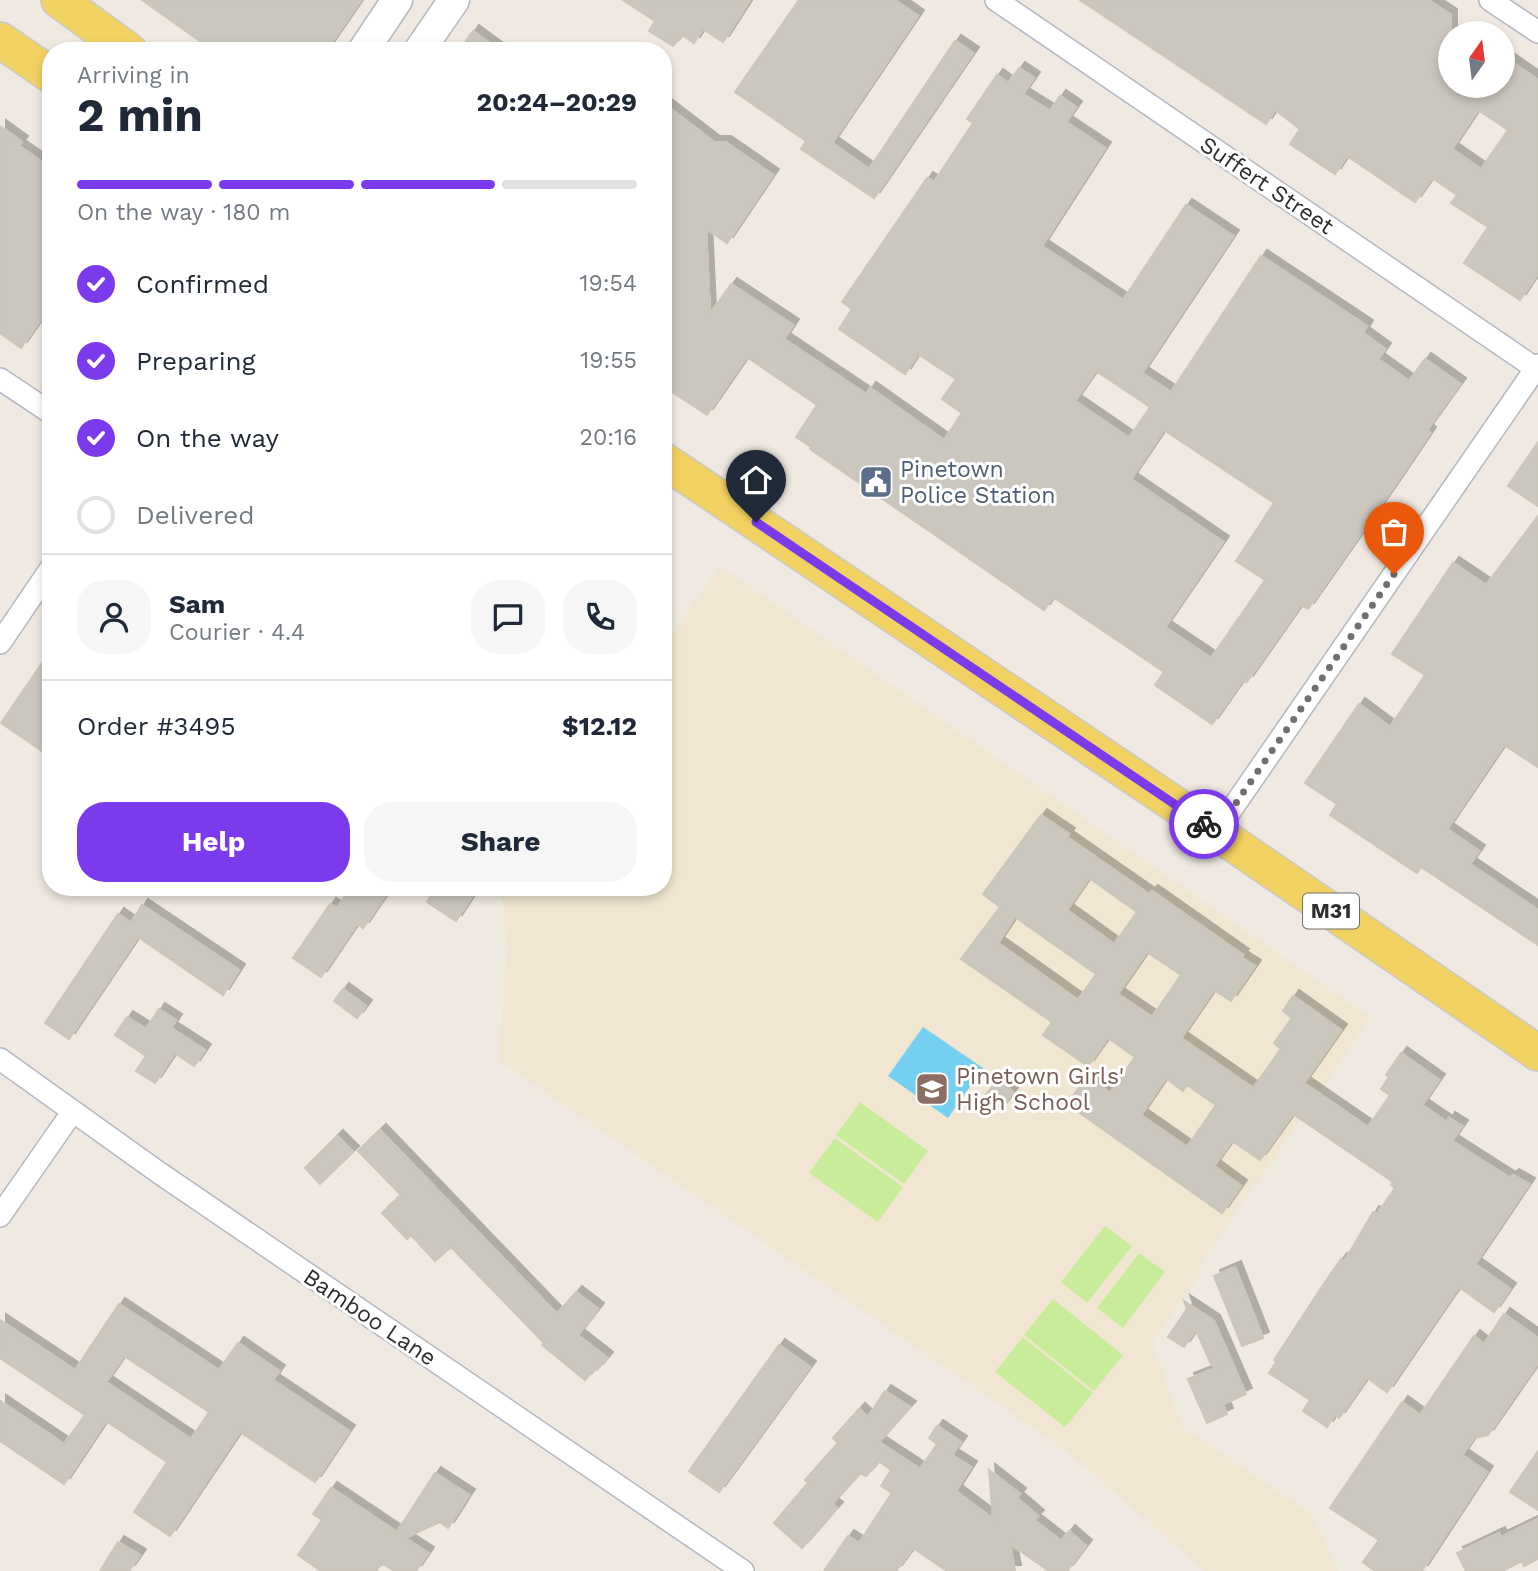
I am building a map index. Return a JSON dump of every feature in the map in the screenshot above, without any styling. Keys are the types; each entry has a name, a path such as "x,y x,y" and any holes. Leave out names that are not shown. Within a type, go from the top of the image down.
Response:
{"main road":[{"path":"59,0 117,42"},
{"path":"369,42 397,0"},
{"path":"425,42 454,0"},
{"path":"0,40 42,69"},
{"name":"M31","path":"672,466 1216,832 1538,1053"}],"street":[{"name":"Suffert Street","path":"996,0 1537,368"},
{"path":"1490,0 1538,32"},
{"path":"1216,832 1537,368"},
{"path":"0,379 42,407"},
{"path":"0,643 42,581"},
{"name":"Bamboo Lane","path":"0,1059 743,1571"},
{"path":"0,1216 73,1111"}],"shaded area":[{"name":"Pinetown Girls' High School","path":"720,566 1371,1018 1202,1262 1200,1276 1152,1342 1182,1427 1313,1515 1338,1571 1205,1571 1068,1452 499,1060 507,948 502,896 672,896 672,633"}],"green space":[{"path":"860,1102 928,1151 904,1184 836,1135"},
{"path":"835,1138 903,1187 878,1222 809,1173"},
{"path":"1105,1226 1132,1246 1087,1303 1061,1282"},
{"path":"1139,1253 1165,1272 1123,1328 1097,1308"},
{"path":"1053,1299 1123,1355 1094,1391 1024,1335"},
{"path":"1023,1337 1093,1393 1065,1427 995,1372"}],"water":[{"path":"923,1027 983,1068 948,1118 888,1076"}],"building":[{"path":"142,0 361,0 332,42 201,42"},
{"path":"623,0 750,0 723,42 703,29 694,43 682,35 673,46 672,42 667,42 649,31 655,21"},
{"path":"799,0 895,0 918,16 832,143 869,169 955,41 973,53 874,198 801,149 806,141 735,92"},
{"path":"1080,0 1428,0 1451,15 1451,21 1438,21 1438,98 1516,98 1516,65 1538,80 1538,273 1520,300 1464,263 1488,227 1451,203 1457,195 1432,178 1415,202 1347,156 1335,174 1290,144 1300,129 1275,110 1266,124","holes":["1478,110 1508,130 1481,169 1452,149"]},
{"path":"473,31 488,42 465,42"},
{"path":"1019,68 1034,78 1023,94 1050,111 1060,96 1076,107 1066,122 1105,148 1042,246 1123,300 1186,205 1233,236 1142,373 1171,392 1261,256 1367,326 1363,333 1385,349 1378,359 1409,381 1425,359 1460,384 1427,430 1430,433 1393,488 1308,609 1301,605 1247,682 1243,680 1212,724 1155,685 1164,672 1053,597 1044,610 810,449 811,447 796,437 817,405 747,357 707,415 672,392 672,110 714,142 725,142 773,175 727,243 706,229 710,314 731,284 793,325 784,339 866,394 870,388 944,440 962,413 942,399 956,379 918,354 905,374 839,329 852,309 842,302 927,178 934,182 973,123 967,119 997,75 1008,83","holes":["1096,371 1150,407 1129,438 1075,401","1164,430 1274,503 1236,561 1265,580 1211,658 1165,627 1223,542 1131,479"]},
{"path":"0,126 22,142 19,146 42,162 42,318 21,348 0,333"},
{"path":"1538,442 1538,506 1508,486"},
{"path":"1538,516 1538,767 1504,745 1447,829 1479,851 1470,864 1538,910 1538,945 1421,867 1417,873 1330,815 1337,804 1305,783 1359,704 1390,727 1425,675 1392,654 1453,563 1486,585"},
{"path":"42,663 42,751 1,723"},
{"path":"1041,815 1069,834 1067,837 1149,894 1152,891 1255,966 1231,1001 1214,990 1181,1038 1253,1088 1281,1049 1274,1043 1292,1018 1283,1011 1293,996 1341,1030 1304,1083 1368,1127 1390,1095 1381,1089 1389,1077 1386,1075 1401,1053 1439,1080 1422,1105 1447,1122 1449,1118 1462,1126 1452,1141 1510,1178 1513,1175 1529,1184 1475,1264 1510,1289 1494,1312 1459,1287 1387,1392 1367,1378 1339,1418 1335,1415 1327,1427 1303,1411 1310,1400 1269,1373 1276,1362 1274,1360 1341,1259 1344,1262 1373,1212 1377,1214 1395,1188 1391,1185 1393,1182 1293,1114 1260,1160 1232,1141 1214,1166 1241,1186 1222,1213 1067,1104 1087,1077 1110,1093 1135,1057 1108,1038 1088,1066 1043,1035 1052,1022 961,959 1000,907 983,894","holes":["1089,878 1137,912 1114,944 1067,910","1015,917 1096,974 1078,1000 998,943","1147,952 1181,975 1152,1017 1118,994","1166,1078 1183,1091 1187,1085 1216,1105 1187,1147 1141,1115"]},
{"path":"345,896 385,896 363,928 357,924 321,977 293,958 330,904 337,908"},
{"path":"431,896 472,896 456,921 427,902"},
{"path":"142,905 239,970 223,995 138,937 69,1039 45,1023 118,914 131,923"},
{"path":"343,989 366,1006 357,1018 334,1001"},
{"path":"159,1009 176,1020 171,1028 205,1050 194,1066 175,1053 155,1083 136,1071 146,1056 115,1035 127,1017 146,1029"},
{"path":"997,1080 1013,1092 1001,1108 985,1096"},
{"path":"380,1130 557,1314 576,1292 598,1309 578,1335 607,1358 597,1370 595,1368 585,1380 542,1345 544,1343 451,1247 435,1261 411,1235 407,1239 382,1213 401,1195 358,1151"},
{"path":"337,1136 353,1152 320,1184 305,1168"},
{"path":"1235,1267 1263,1338 1242,1346 1214,1276"},
{"path":"1184,1301 1214,1321 1246,1394 1223,1404 1227,1414 1207,1423 1188,1379 1216,1368 1211,1364 1196,1330 1184,1347 1168,1337 1187,1309"},
{"path":"119,1304 219,1370 238,1343 279,1371 273,1380 349,1431 315,1482 240,1432 170,1536 134,1512 167,1462 106,1421 64,1484 0,1441 0,1401 64,1444 85,1415 0,1358 0,1320 75,1370","holes":["124,1356 209,1412 191,1439 106,1382"]},
{"path":"1504,1314 1538,1338 1538,1363 1488,1435 1474,1438 1462,1455 1487,1472 1422,1571 1375,1571 1363,1562 1379,1540 1330,1508 1402,1402 1420,1415 1474,1336 1484,1344"},
{"path":"779,1345 810,1367 719,1492 689,1471"},
{"path":"885,1391 910,1407 879,1442 920,1469 937,1444 929,1438 937,1426 961,1442 952,1455 971,1467 956,1491 993,1519 989,1470 1020,1494 1017,1498 1038,1516 1034,1520 1061,1541 1069,1531 1086,1546 1067,1571 1049,1571 1010,1544 1015,1571 947,1571 913,1548 896,1571 824,1571 848,1536 859,1543 892,1493 881,1486 891,1470 879,1461 866,1476 860,1473 832,1504 837,1508 802,1548 774,1523 808,1483 805,1480 838,1443 833,1438 859,1409 868,1417"},
{"path":"1538,1451 1538,1510 1510,1492"},
{"path":"435,1473 469,1495 448,1528 440,1522 405,1538 428,1553 416,1571 394,1571 382,1563 376,1571 321,1571 298,1555 322,1520 313,1514 331,1488 397,1532"},
{"path":"1538,1519 1538,1559 1524,1566 1522,1561 1502,1571 1466,1571 1457,1553 1499,1533 1501,1537"},
{"path":"118,1542 140,1555 129,1571 100,1571"}],"way so far":[{"path":"1204,824 1216,832 1394,574"}],"place":[{"name":"Pinetown Police Station","path":"876,482"},
{"name":"Pinetown Girls' High School","path":"932,1089"}],"route":[{"path":"756,522 1204,824"}]}
